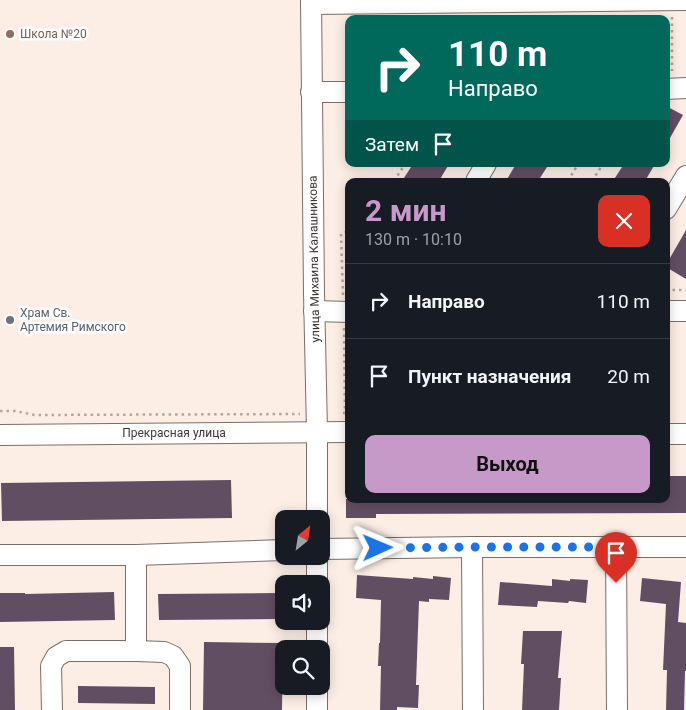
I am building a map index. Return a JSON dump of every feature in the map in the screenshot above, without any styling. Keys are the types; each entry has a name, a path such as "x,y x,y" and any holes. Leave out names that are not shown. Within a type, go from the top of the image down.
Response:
{"street":[{"path":"311,2 347,4 686,0"},
{"name":"улица Михаила Калашникова","path":"311,2 317,510"},
{"path":"311,92 345,92"},
{"path":"478,178 484,167"},
{"path":"670,202 686,176"},
{"path":"314,311 345,312"},
{"path":"670,311 686,311"},
{"name":"Прекрасная улица","path":"0,435 317,423 345,431"},
{"path":"670,434 686,434"},
{"path":"472,547 473,710"},
{"path":"616,547 617,710"},
{"path":"330,549 686,547"},
{"path":"0,555 136,555 275,550"},
{"path":"136,555 136,651"},
{"path":"52,710 52,666 56,657 66,651 164,652 173,656 180,666 180,710"},
{"path":"317,695 317,710"}],"path":[{"path":"671,0 675,88"},
{"path":"347,4 347,15"},
{"path":"396,178 403,167"},
{"path":"570,178 576,167"},
{"path":"594,178 601,167"},
{"path":"345,232 340,234 345,299"},
{"path":"670,290 686,290"},
{"path":"0,411 15,411 35,415 317,423 345,414"}],"building":[{"path":"670,108 683,115 670,138"},
{"path":"411,167 447,167 441,178 404,178"},
{"path":"514,167 547,167 540,178 508,178"},
{"path":"622,167 653,167 647,178 615,178"},
{"path":"686,230 686,279 670,269 670,258"},
{"path":"670,476 686,476 686,513 376,514 376,518 346,518 346,503 670,503"},
{"path":"231,480 232,518 2,521 1,483"},
{"path":"357,575 413,579 413,577 433,579 433,576 451,578 449,600 429,599 429,602 419,601 416,685 419,685 418,708 397,707 397,710 380,710 381,666 378,666 381,600 356,598"},
{"path":"642,578 681,582 678,622 686,623 684,710 666,710 667,670 663,670 666,604 640,601"},
{"path":"552,579 588,580 586,603 538,601 537,607 498,605 500,582 552,586"},
{"path":"114,592 115,620 0,622 0,593"},
{"path":"275,593 275,619 159,620 158,594"},
{"path":"523,631 562,631 558,678 561,678 559,710 522,710 524,664 521,664"},
{"path":"204,642 275,643 275,695 282,695 282,710 203,710"},
{"path":"0,647 14,647 15,710 0,710"},
{"path":"78,686 155,687 155,704 78,703"}],"place":[{"name":"Школа №20","path":"10,34"},
{"name":"Храм Св. Артемия Римского","path":"10,320"}],"route":[{"path":"378,548 616,547 616,583"}]}
